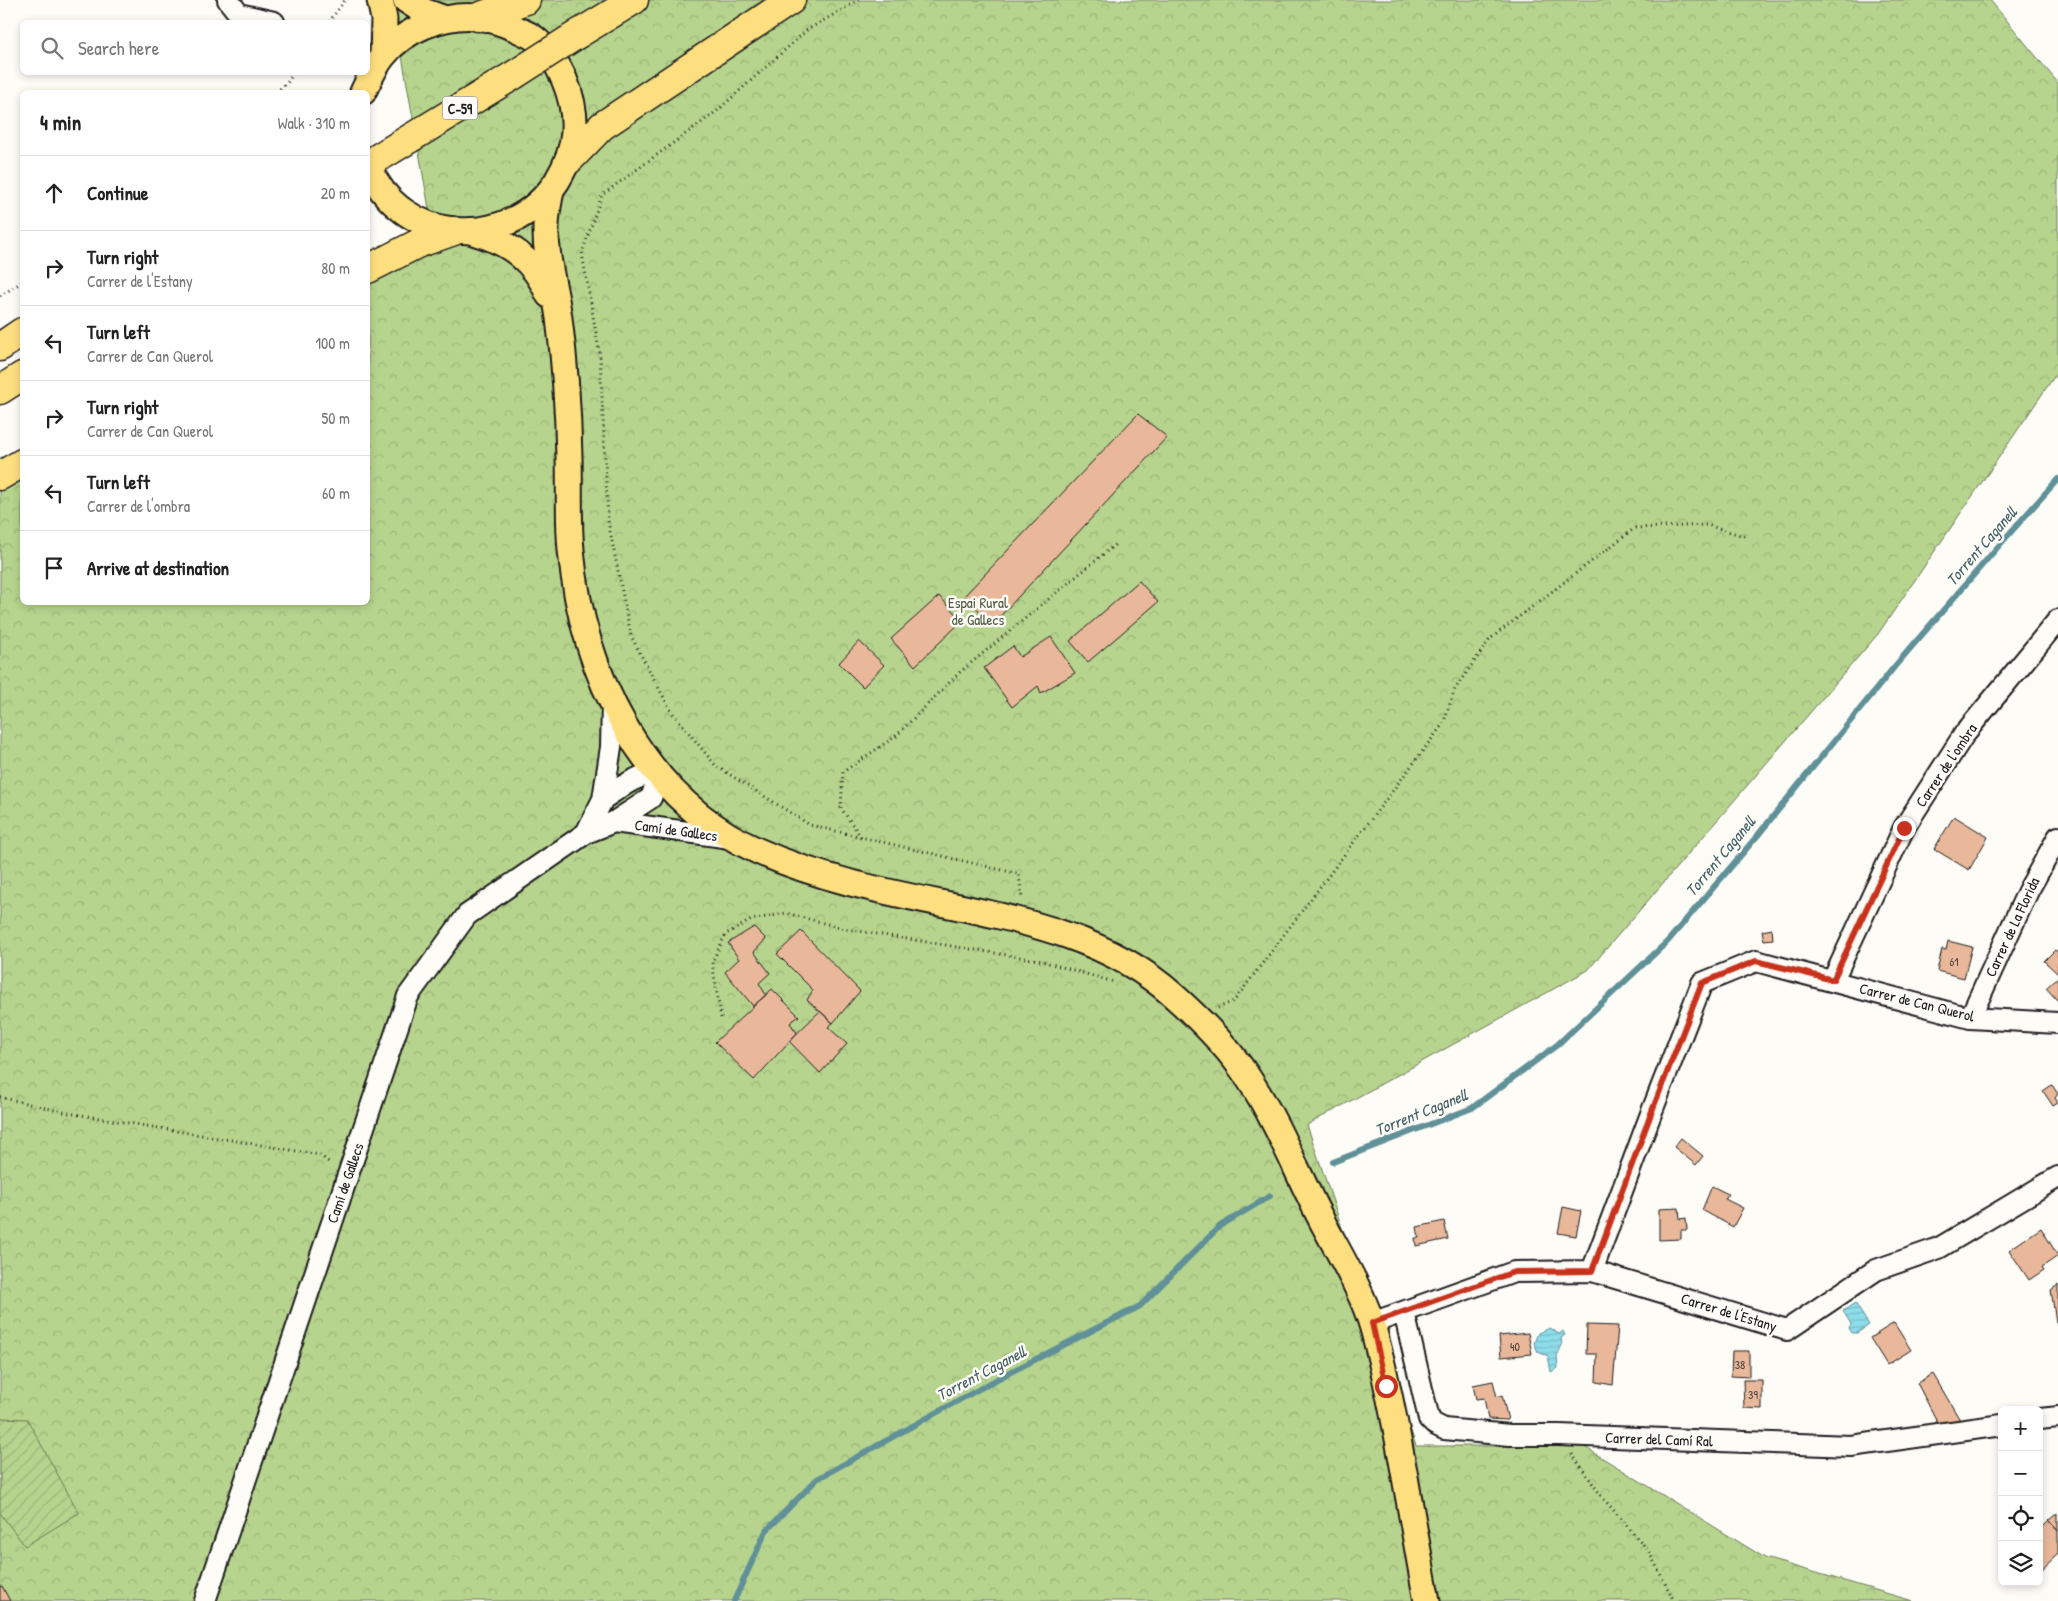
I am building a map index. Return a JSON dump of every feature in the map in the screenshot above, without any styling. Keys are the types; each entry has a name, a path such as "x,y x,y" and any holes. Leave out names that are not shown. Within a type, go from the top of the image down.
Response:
{"highway":[{"path":"478,17 526,0"},
{"name":"C-59","path":"370,164 634,0"},
{"path":"568,160 602,126 791,0"},
{"path":"370,268 418,244 464,231"},
{"path":"0,347 20,333"},
{"path":"0,390 20,377"},
{"path":"0,476 20,464"}],"main road":[{"path":"371,74 384,19 380,0"},
{"path":"406,0 424,11 445,19"},
{"path":"371,74 407,35 445,19 478,17 506,24 533,37 555,61 567,87 572,110 574,132 568,160 551,190 536,206 517,218 495,228 464,231"},
{"path":"370,168 388,198 402,210 423,222 501,242 517,252 533,266 543,282 559,321"},
{"path":"551,190 545,227 559,321 567,411 571,546 575,578 587,636 612,703 622,722 656,773 713,824 756,850 866,888 1041,926 1100,947 1147,976 1170,993 1212,1032 1248,1077 1268,1111 1319,1217 1348,1270 1372,1323 1396,1429 1427,1601"}],"street":[{"path":"228,0 239,14 265,20"},
{"name":"Carrer de l'ombra","path":"1833,980 1904,828 1965,733 2058,620"},
{"name":"Camí de Gallecs","path":"586,834 604,799 610,747 612,703"},
{"name":"Camí de Gallecs","path":"205,1601 408,996 467,915 586,834 614,822 651,798 656,784 656,773 636,778 604,799"},
{"name":"Camí de Gallecs","path":"614,822 737,839"},
{"name":"Carrer de La Florida","path":"1970,1018 2028,891 2058,837"},
{"name":"Carrer de Can Querol","path":"1592,1271 1702,983 1756,961 1970,1018 2058,1023"},
{"name":"Carrer de l'Estany","path":"1372,1323 1514,1272 1592,1271 1787,1330 1876,1270 1939,1248 2058,1177"},
{"name":"Carrer del Camí Ral","path":"1404,1312 1429,1419 1438,1427 1510,1436 1851,1446 1998,1426"},
{"path":"2043,1419 2058,1417"}],"path":[{"path":"330,20 345,0"},
{"path":"859,0 807,30 716,111 602,195 582,253 600,356 608,522 631,636 670,711 716,766 810,825 1019,874 1025,922"},
{"path":"278,90 292,75"},
{"path":"0,296 20,283"},
{"path":"1197,1018 1234,1001 1443,724 1455,689 1490,639 1635,528 1707,525 1747,537"},
{"path":"862,837 841,808 842,772 896,736 960,672 1117,543"},
{"path":"721,1018 712,962 726,934 751,920 786,913 846,929 1038,960 1132,987 1147,976"},
{"path":"0,1097 63,1112 320,1155 347,1177"},
{"path":"1559,1436 1602,1497 1648,1550 1674,1601"}],"green space":[{"name":"Espai Rural de Gallecs","path":"392,0 1990,0 2058,83 2058,371 1878,634 1588,970 1307,1125 1416,1446 1583,1446 1765,1558 1913,1601 0,1601 0,488 20,476 20,605 370,605 370,284 436,248"},
{"path":"0,1418 27,1419 79,1513 25,1546 0,1513"}],"water":[{"path":"1855,1303 1869,1325 1857,1333 1852,1333 1849,1328 1851,1324 1843,1311"},
{"path":"1550,1328 1559,1334 1563,1331 1565,1335 1561,1338 1562,1345 1557,1356 1558,1368 1551,1372 1548,1356 1538,1352 1534,1343 1538,1333"}],"building":[{"path":"1138,414 1167,437 993,624 964,596"},
{"path":"1139,581 1158,602 1088,662 1070,641"},
{"path":"939,596 962,621 915,666 891,639"},
{"path":"1051,637 1075,673 1041,693 1038,686 1012,707 984,668 1013,646 1020,657"},
{"path":"859,641 884,665 863,687 839,663"},
{"path":"1954,816 1988,837 1969,870 1934,849"},
{"path":"754,927 766,939 754,952 770,973 759,983 766,995 753,1006 725,972 739,959 728,943"},
{"path":"1772,929 1773,939 1764,940 1762,931"},
{"path":"801,931 860,991 833,1023 807,1000 813,990 777,954"},
{"path":"1948,941 1972,947 1964,978 1937,971 1942,949 1946,950"},
{"path":"2055,950 2058,952 2058,974 2044,961"},
{"path":"2058,977 2058,1001 2046,988"},
{"path":"772,989 799,1016 790,1023 797,1033 754,1080 715,1042"},
{"path":"820,1011 833,1023 828,1027 847,1044 820,1073 789,1041"},
{"path":"2052,1085 2058,1094 2055,1098 2058,1103 2053,1106 2043,1091"},
{"path":"1681,1138 1703,1156 1696,1165 1674,1147"},
{"path":"1712,1186 1728,1194 1725,1199 1743,1208 1733,1227 1702,1210"},
{"path":"1563,1207 1581,1211 1576,1236 1558,1233"},
{"path":"1679,1208 1680,1219 1686,1218 1687,1230 1681,1230 1681,1239 1659,1240 1659,1209"},
{"path":"1444,1221 1448,1239 1416,1246 1415,1238 1419,1238 1417,1227"},
{"path":"2041,1228 2058,1256 2042,1267 2044,1270 2029,1280 2009,1250"},
{"path":"2058,1285 2058,1322 2056,1322 2051,1290"},
{"path":"1894,1323 1911,1350 1887,1365 1870,1338"},
{"path":"1587,1325 1618,1326 1613,1385 1596,1382 1597,1354 1586,1354"},
{"path":"1528,1333 1532,1354 1501,1357 1499,1336"},
{"path":"1732,1351 1749,1351 1749,1377 1731,1376"},
{"path":"1933,1374 1960,1420 1938,1423 1917,1383"},
{"path":"1743,1380 1762,1380 1762,1409 1744,1408"},
{"path":"1493,1381 1497,1397 1502,1395 1508,1420 1488,1419 1484,1398 1476,1399 1473,1385"},
{"path":"2058,1513 2058,1531 2049,1521"},
{"path":"2049,1521 2058,1531 2058,1554 2043,1568 2043,1541 2043,1527"},
{"path":"2,1586 10,1601 0,1601 0,1587"}],"waterway":[{"name":"Torrent Caganell","path":"1333,1162 1472,1108 1557,1045 1668,941 1758,835 1895,666 2058,479"},
{"name":"Torrent Caganell","path":"734,1601 766,1531 817,1479 999,1378 1140,1306 1220,1226 1270,1196"}],"route":[{"path":"1386,1386 1372,1323 1514,1272 1592,1271 1702,983 1756,961 1833,980 1904,828"}]}
